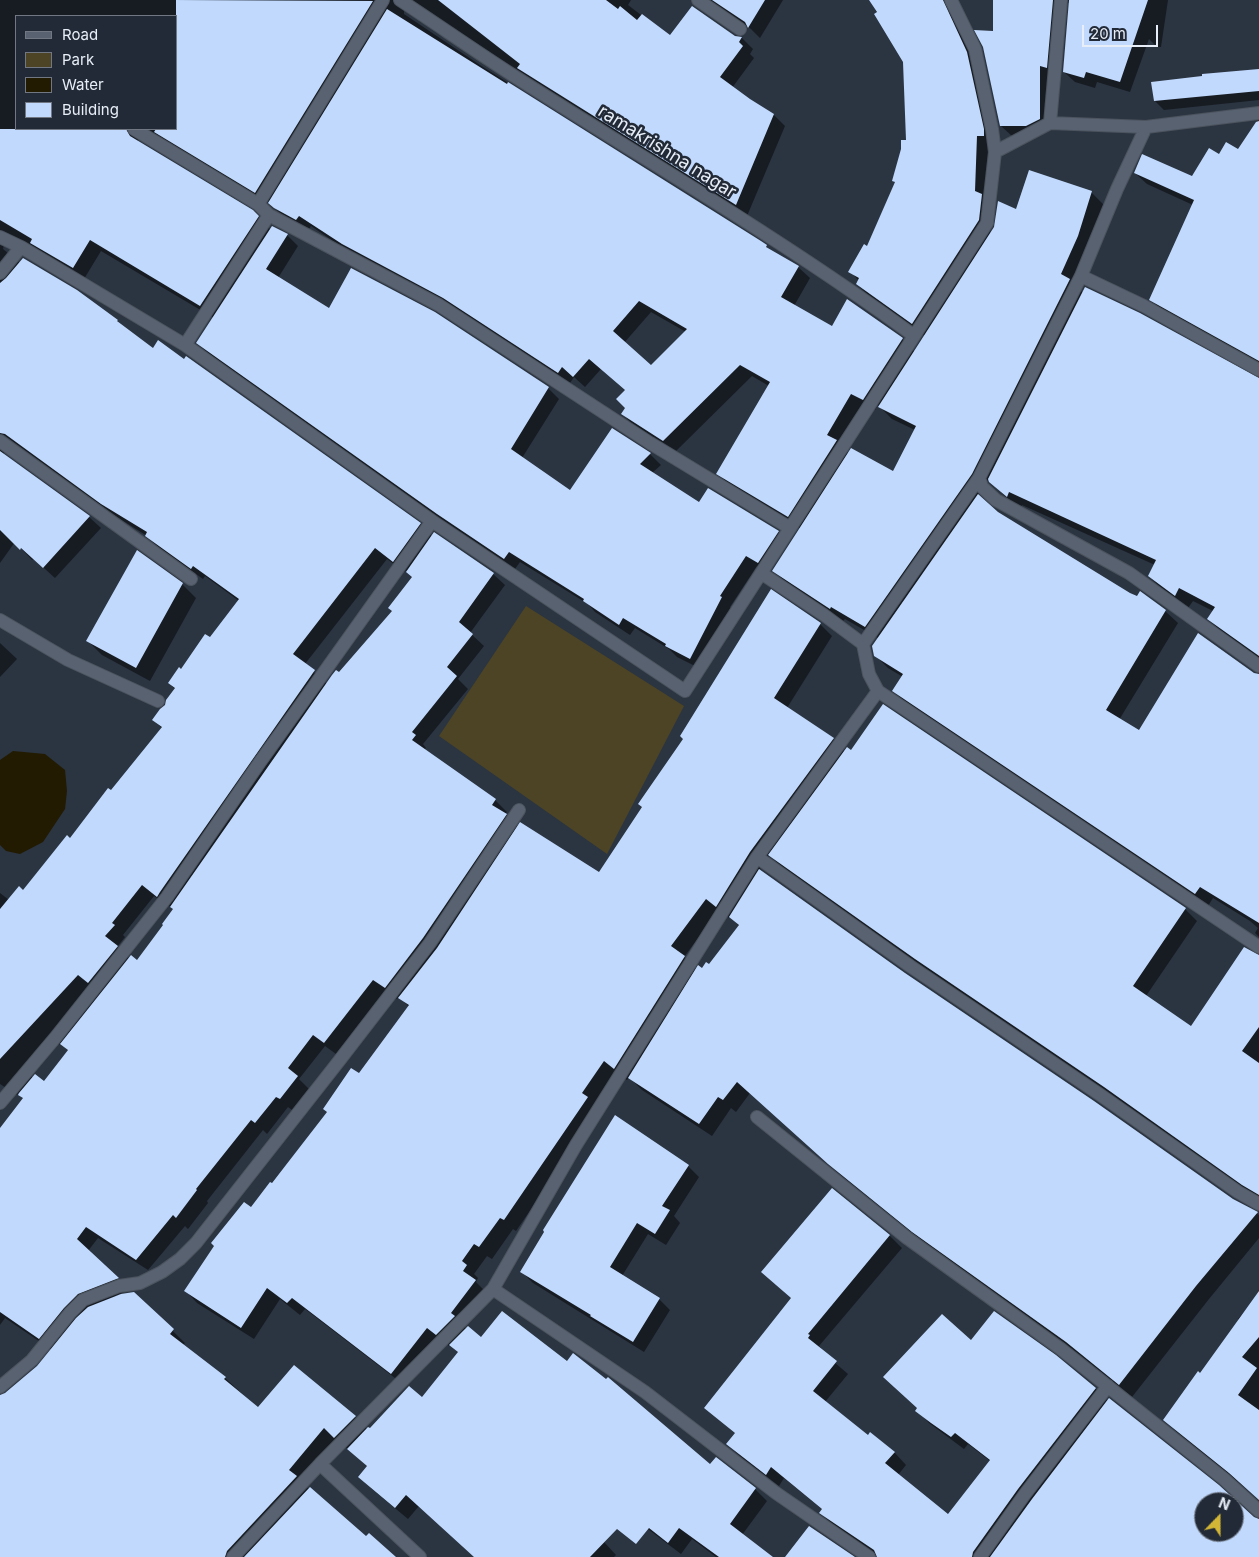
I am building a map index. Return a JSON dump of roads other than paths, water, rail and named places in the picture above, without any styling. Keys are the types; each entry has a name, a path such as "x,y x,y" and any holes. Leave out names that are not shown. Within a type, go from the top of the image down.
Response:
{"street":[{"path":"258,204 382,0"},
{"name":"ramakrishna nagar","path":"400,0 512,75 685,183 862,298 914,335"},
{"path":"698,0 740,29"},
{"path":"0,237 21,247 185,345 432,521 685,691 987,223 995,152 975,49 951,0"},
{"path":"1050,123 1061,0"},
{"path":"995,152 1050,123 1146,127 1259,113"},
{"path":"863,644 979,478 1081,276 1146,127"},
{"path":"136,130 258,204 269,215 440,305 650,442 790,528"},
{"path":"185,345 269,215"},
{"path":"0,273 21,247"},
{"path":"1081,276 1144,306 1259,370"},
{"path":"0,441 190,579"},
{"path":"979,478 982,488 996,500 1129,573 1259,666"},
{"path":"0,1103 55,1038 167,897 260,762 432,521"},
{"path":"761,573 824,615 863,644 870,674 878,691 1259,947"},
{"path":"0,620 68,660 158,700"},
{"path":"233,1557 320,1464 493,1289 576,1145 757,856 878,691"},
{"path":"0,1387 32,1360 83,1300 119,1286 140,1283 162,1272 180,1260 196,1243 430,943 519,810"},
{"path":"757,856 910,966 1099,1094 1238,1192 1259,1204"},
{"path":"757,1117 907,1238 1061,1349 1224,1479 1259,1511"},
{"path":"493,1289 645,1392 776,1493 869,1557"},
{"path":"980,1557 1025,1494 1108,1386"},
{"path":"320,1464 420,1557"}],"water":[{"path":"13,751 45,754 65,770 67,791 65,809 43,842 20,854 6,851 0,845 0,760"}]}
